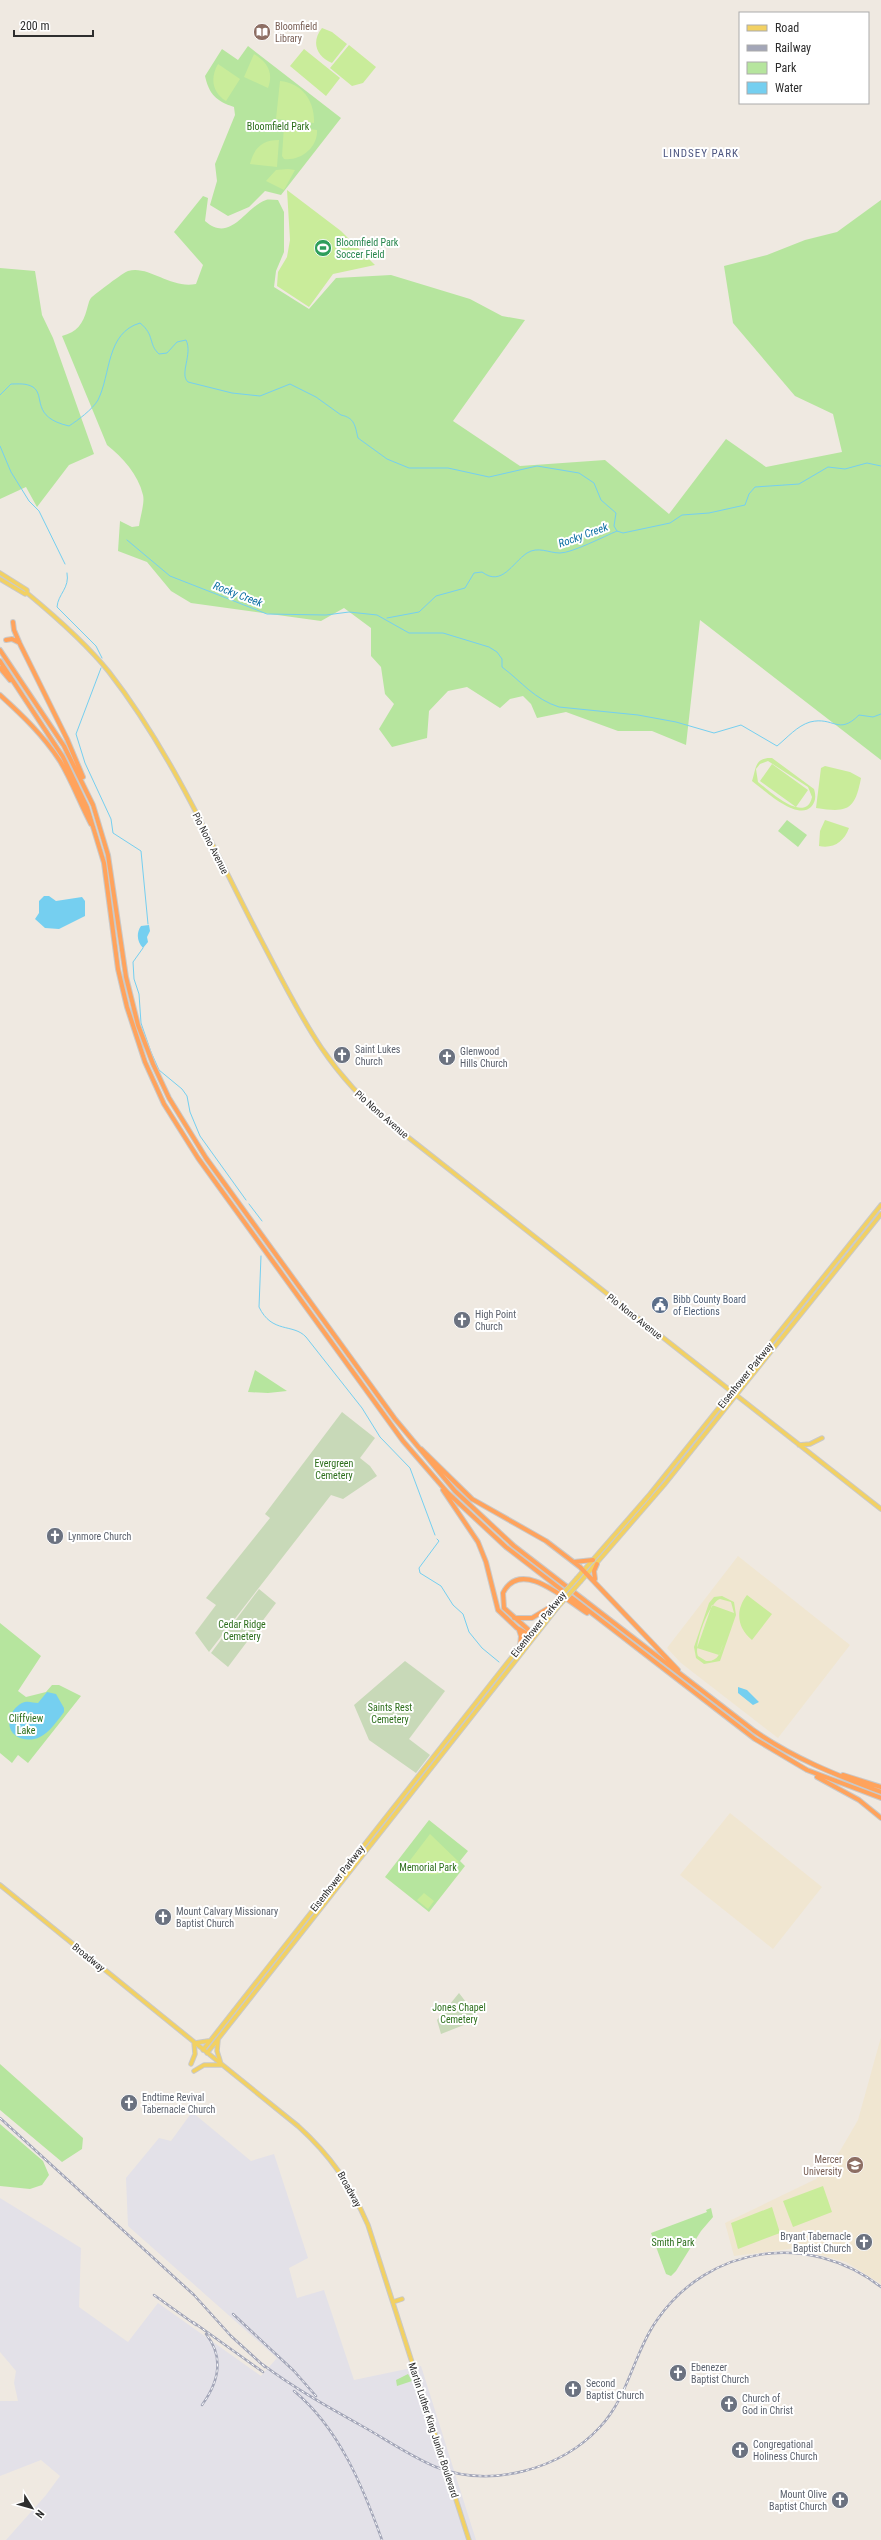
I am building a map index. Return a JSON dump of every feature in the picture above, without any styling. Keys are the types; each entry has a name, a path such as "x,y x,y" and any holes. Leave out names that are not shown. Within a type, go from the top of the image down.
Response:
{"highway":[{"path":"14,622 14,630 20,644 77,760 106,845 126,977 148,1052 182,1122 250,1219 406,1434 455,1491 503,1536 769,1741 784,1751 821,1769 881,1792"},
{"path":"6,640 12,639 20,644"},
{"path":"0,650 64,746 86,787"},
{"path":"0,661 3,670 19,689 73,775 97,835 108,885 118,969 136,1038 154,1082 171,1116 246,1224 394,1428 429,1472 476,1537 486,1562 496,1606 503,1616 517,1628 531,1635"},
{"path":"0,695 35,728 54,753 72,783 97,835"},
{"path":"406,1434 472,1499 535,1535 586,1572 637,1628 690,1681"},
{"path":"429,1472 485,1529 604,1623 765,1746 860,1800 881,1818"},
{"path":"573,1562 582,1563 593,1560"},
{"path":"596,1582 594,1574 597,1564"},
{"path":"531,1635 504,1608 503,1594 513,1582 530,1580 547,1585 604,1623"},
{"path":"513,1618 532,1618 552,1606"},
{"path":"517,1628 521,1636 520,1646"},
{"path":"821,1769 881,1787"},
{"path":"807,1770 881,1798"}],"main road":[{"name":"Pio Nono Avenue","path":"0,573 27,590 27,594"},
{"name":"Pio Nono Avenue","path":"0,579 27,594 92,652 109,672 149,727 193,808 306,1028 351,1088 388,1121 881,1509"},
{"name":"Eisenhower Parkway","path":"586,1572 593,1560 650,1494 881,1205"},
{"name":"Eisenhower Parkway","path":"207,2053 552,1606 586,1572 597,1564 664,1485 881,1214"},
{"path":"799,1445 810,1444 822,1438"},
{"name":"Eisenhower Parkway","path":"203,2050 520,1646 557,1608 579,1579"},
{"name":"Broadway","path":"0,1885 306,2134 338,2167 354,2194 368,2224 399,2319"},
{"path":"194,2070 208,2064 221,2065 217,2051 218,2039"},
{"path":"191,2064 195,2054 194,2042 201,2044 210,2041"},
{"path":"393,2302 402,2299"},
{"name":"Martin Luther King Junior Boulevard","path":"399,2319 469,2540"}],"shaded area":[{"path":"738,1556 850,1645 778,1738 681,1663 667,1648"},
{"path":"730,1813 822,1887 773,1949 680,1875"},
{"name":"Mercer University","path":"881,2037 881,2284 846,2262 796,2248 734,2256 725,2223 816,2179 840,2151 858,2120"},
{"path":"192,2112 251,2161 274,2154 308,2258 289,2268 297,2298 324,2290 354,2380 421,2366 476,2540 6,2540 46,2495 60,2476 41,2460 0,2476 0,2401 18,2401 14,2383 16,2371 0,2352 0,2198 81,2248 79,2307 128,2342 158,2303 261,2376 277,2358 128,2226 126,2178 159,2138 171,2141"}],"green space":[{"path":"322,28 332,32 347,44 332,63 322,57 317,48 317,38"},
{"path":"349,45 376,67 363,83 352,86 330,68"},
{"name":"Bloomfield Park","path":"248,46 341,118 281,195 265,191 249,207 228,216 210,205 217,181 215,164 235,115 234,107 222,102 214,96 209,88 205,76 222,49 238,60"},
{"path":"304,49 340,78 326,96 290,66"},
{"path":"254,54 263,60 270,72 270,82 268,88 244,77"},
{"path":"218,64 240,79 226,101 215,89 213,79 215,69"},
{"path":"280,81 295,85 306,95 310,101 314,115 314,123 276,119"},
{"path":"284,126 317,130 315,142 307,152 302,155 296,158 284,159 282,156"},
{"path":"279,140 277,167 250,164 256,149 263,143"},
{"path":"276,170 295,170 284,190 266,181"},
{"name":"Bloomfield Park Soccer Field","path":"287,190 341,231 375,265 333,274 309,307 277,286 278,272 287,257 290,240"},
{"path":"203,196 208,198 205,221 214,227 223,228 237,222 258,204 267,200 278,200 284,212 284,252 276,271 274,287 309,309 336,278 391,275 470,299 502,316 525,320 453,421 520,466 605,460 669,514 726,439 766,467 842,452 833,414 795,396 733,323 724,266 767,255 805,240 837,232 881,200 881,760 700,620 686,745 652,731 618,731 566,712 537,718 531,704 523,696 510,699 500,708 467,687 448,691 429,711 427,738 392,747 379,729 394,704 385,694 381,667 371,656 371,628 344,608 321,621 191,603 171,591 147,562 118,551 120,521 132,527 139,526 143,506 141,487 134,473 119,455 107,445 62,336 79,327 84,319 91,298 125,272 136,270 144,271 177,283 186,285 196,284 203,265 174,232"},
{"path":"0,268 35,271 42,315 53,338 94,454 69,465 37,507 26,487 0,499"},
{"path":"766,758 772,758 814,789 815,798 811,807 805,810 798,810 789,807 772,797 752,781 757,765","holes":["768,761 808,787 812,797 808,805 803,808 795,807 778,798 758,782 756,769 760,764"]},
{"path":"772,764 808,790 796,807 760,781"},
{"path":"825,766 850,772 861,778 856,797 853,803 848,807 836,810 816,808 821,768"},
{"path":"787,820 807,835 798,847 778,831"},
{"path":"825,820 849,828 841,841 824,847 819,846 820,831"},
{"path":"255,1370 287,1391 268,1393 248,1392"},
{"name":"Evergreen Cemetery","path":"342,1412 375,1438 360,1458 370,1466 377,1476 343,1499 331,1495 209,1652 195,1633 216,1605 206,1598 270,1518 265,1514"},
{"name":"Cedar Ridge Cemetery","path":"259,1589 276,1603 228,1667 211,1653"},
{"path":"747,1595 772,1614 752,1640 743,1630 739,1619 739,1613 743,1601"},
{"path":"722,1596 734,1602 736,1615 720,1661 704,1664 696,1658 694,1647 709,1603 714,1597","holes":["720,1599 731,1602 734,1613 713,1605","711,1609 697,1647 703,1625","697,1648 719,1655 716,1658 706,1661 698,1656"]},
{"name":"Cliffview Lake","path":"0,1623 41,1656 18,1691 26,1697 46,1692 52,1685 59,1685 81,1696 28,1763 18,1755 12,1763 0,1753"},
{"name":"Saints Rest Cemetery","path":"405,1661 445,1691 409,1739 430,1755 416,1773 369,1740 354,1705"},
{"name":"Memorial Park","path":"429,1820 468,1851 460,1861 465,1866 429,1912 385,1877"},
{"path":"430,1834 459,1862 447,1871 434,1874 427,1873 414,1868 408,1863"},
{"path":"424,1893 434,1901 428,1909 417,1900"},
{"name":"Jones Chapel Cemetery","path":"459,1993 479,2019 441,2034 437,2020"},
{"path":"0,2064 83,2138 82,2149 62,2162 0,2110"},
{"path":"0,2124 43,2161 49,2175 42,2185 30,2189 0,2186"},
{"path":"823,2186 832,2212 793,2227 783,2201"},
{"path":"772,2207 780,2233 738,2249 731,2223"},
{"name":"Smith Park","path":"711,2208 713,2217 701,2231 676,2271 671,2276 666,2274 651,2233 707,2212 706,2210"},
{"path":"408,2374 412,2381 397,2386 396,2380"}],"water":[{"path":"44,896 49,896 56,901 82,897 85,901 85,916 59,929 45,928 35,919 39,913 39,901"},
{"path":"149,925 150,931 147,937 148,942 143,948 138,940 138,932 141,926"},
{"path":"738,1687 747,1690 759,1702 753,1705 738,1693"},
{"path":"47,1692 56,1694 64,1708 64,1712 50,1729 40,1737 27,1740 16,1736 9,1726 13,1711 18,1705 23,1703 38,1703"}],"waterway":[{"path":"0,395 11,384 22,384 33,387 37,391 44,412 57,422 69,426 89,411 98,400 115,345 129,328 140,323 145,327 150,335 154,347 159,354 167,353 177,342 186,340 188,351 185,374 188,382 232,393 260,396 290,384 316,397 341,415 352,420 358,438 387,459 409,468 448,468 489,477 537,466 579,473 594,483 601,500 616,513 614,526 617,531"},
{"name":"Rocky Creek","path":"0,446 11,472 29,501 39,511 65,564"},
{"name":"Rocky Creek","path":"387,618 419,612 436,596 465,588 474,573 482,572 489,576 495,577 501,575 531,551 539,550 556,553 565,552 617,531 623,533 670,523 682,515 709,513 745,505 749,494 755,487 799,484 828,467 845,469 867,463 881,466"},
{"path":"127,540 170,576 267,614 326,615 349,612 377,615 409,633 443,633 489,647 497,652 502,659 502,667 535,695 550,704 559,707 638,715 676,722 714,733 741,725 777,746 797,729 810,722 825,721 841,725 852,721 859,715 873,717 881,714"},
{"path":"67,573 67,583 59,598 57,607 96,646 102,658"},
{"path":"101,668 76,734 85,763 111,819 113,833 141,851 148,924"},
{"path":"143,948 133,962 134,979 139,994 141,1023 151,1052 159,1070 182,1089 187,1096 190,1112 200,1136 246,1200"},
{"path":"249,1204 262,1221"},
{"path":"261,1256 259,1307 264,1315 276,1325 295,1330 306,1337 362,1408 380,1437 410,1468 435,1535"},
{"path":"437,1539 439,1541 419,1568 420,1573 441,1586 453,1605 463,1614 469,1632 482,1648 499,1662"}],"railway":[{"path":"0,2118 194,2295 231,2336 265,2367"},
{"path":"262,2364 311,2397 426,2463 457,2473 479,2476 502,2475 524,2471 545,2464 566,2454 584,2442 600,2427 618,2402 642,2347 657,2320 679,2295 704,2275 732,2262 762,2254 792,2253 823,2258 853,2269 881,2287"},
{"path":"154,2295 196,2325"},
{"path":"233,2314 294,2371 316,2396"},
{"path":"193,2322 263,2372"},
{"path":"202,2405 212,2388 217,2370 216,2352 206,2334"},
{"path":"294,2391 310,2406 337,2440 358,2479 382,2540"}],"place":[{"name":"Bloomfield Library","path":"262,32"},
{"name":"Bloomfield Park Soccer Field","path":"323,248"},
{"name":"Saint Lukes Church","path":"342,1055"},
{"name":"Glenwood Hills Church","path":"447,1057"},
{"name":"Bibb County Board of Elections","path":"660,1305"},
{"name":"High Point Church","path":"462,1320"},
{"name":"Lynmore Church","path":"55,1536"},
{"name":"Mount Calvary Missionary Baptist Church","path":"163,1917"},
{"name":"Endtime Revival Tabernacle Church","path":"129,2103"},
{"name":"Mercer University","path":"855,2165"},
{"name":"Bryant Tabernacle Baptist Church","path":"864,2242"},
{"name":"Ebenezer Baptist Church","path":"678,2373"},
{"name":"Second Baptist Church","path":"573,2389"},
{"name":"Church of God in Christ","path":"729,2404"},
{"name":"Congregational Holiness Church","path":"740,2450"},
{"name":"Mount Olive Baptist Church","path":"840,2500"}],"district":[{"name":"LINDSEY PARK","path":"701,153"}]}
